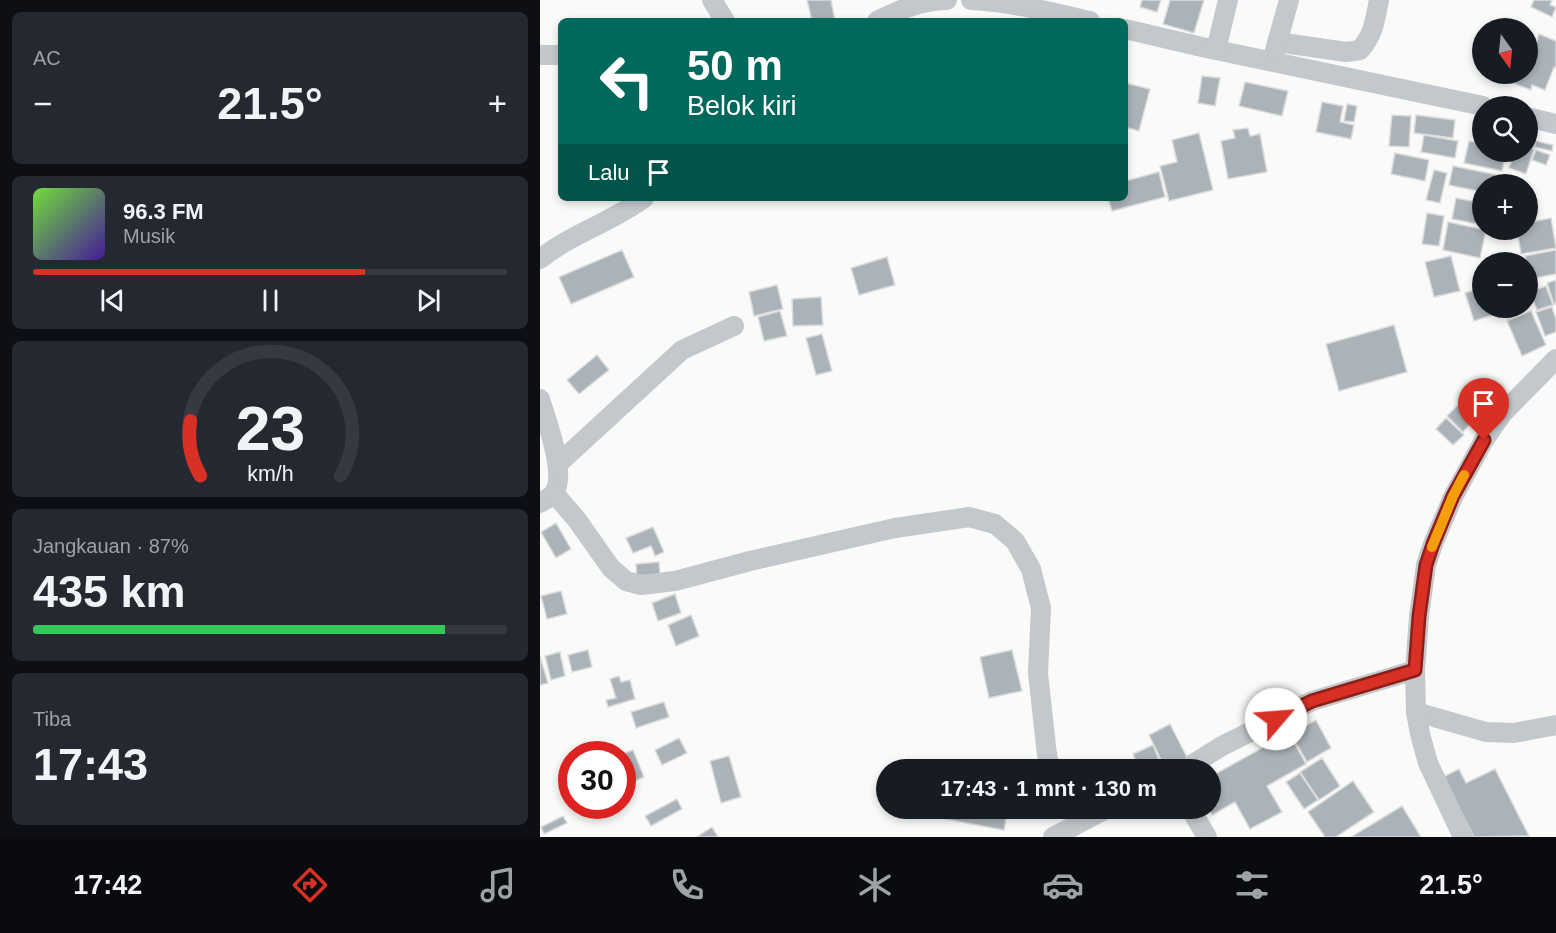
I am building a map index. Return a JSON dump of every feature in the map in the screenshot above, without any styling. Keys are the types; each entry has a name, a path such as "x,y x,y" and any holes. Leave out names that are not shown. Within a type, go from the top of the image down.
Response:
{"street":[{"path":"712,0 723,18"},
{"path":"881,18 902,3 947,0"},
{"path":"971,0 1076,18"},
{"path":"1216,50 1228,0"},
{"path":"1272,62 1288,0"},
{"path":"1277,42 1347,52 1360,50 1369,40 1379,0"},
{"path":"1128,30 1472,104"},
{"path":"540,55 558,56"},
{"path":"1538,120 1556,124"},
{"path":"540,259 550,250 639,201"},
{"path":"558,464 682,350 734,326"},
{"path":"1462,837 1428,763 1416,712 1415,670 1426,565 1453,496 1473,458 1502,414 1555,360"},
{"path":"540,399 558,464 557,486 547,498 577,520 611,568 626,581 641,585 675,581 750,561 895,528 969,517 995,524 1015,541 1031,569 1041,608 1038,673 1048,759"},
{"path":"1201,759 1222,746 1312,701 1415,670"},
{"path":"1416,712 1486,732 1514,733 1556,725"},
{"path":"1196,819 1207,837"},
{"path":"1053,837 1074,824"}],"building":[{"path":"807,0 831,0 834,18 811,18"},
{"path":"1142,0 1161,0 1157,12 1140,7"},
{"path":"1170,0 1204,0 1194,33 1163,24"},
{"path":"1534,0 1552,0 1550,5 1556,7 1552,17 1531,7"},
{"path":"1539,34 1556,41 1556,68 1554,67 1545,90 1532,85 1531,90 1516,84 1538,84"},
{"path":"1202,76 1220,78 1215,106 1198,103"},
{"path":"1245,82 1288,91 1282,116 1239,106"},
{"path":"1128,84 1150,89 1139,131 1128,128"},
{"path":"1322,102 1343,106 1340,122 1354,125 1351,139 1316,132"},
{"path":"1347,104 1357,106 1354,122 1344,121"},
{"path":"1392,115 1411,116 1409,147 1389,146"},
{"path":"1416,115 1455,120 1453,138 1414,133"},
{"path":"1248,128 1250,136 1260,134 1267,172 1228,179 1221,141 1235,138 1233,130"},
{"path":"1199,133 1213,190 1169,201 1160,166 1177,162 1172,140"},
{"path":"1424,135 1458,141 1455,158 1421,152"},
{"path":"1469,141 1472,142 1472,162 1504,162 1502,171 1464,163"},
{"path":"1538,141 1553,145 1552,151 1538,148"},
{"path":"1538,151 1550,155 1546,165 1538,162"},
{"path":"1395,153 1429,160 1425,181 1391,174"},
{"path":"1511,162 1530,162 1526,174 1509,168"},
{"path":"1453,166 1493,174 1472,174 1472,190 1449,185"},
{"path":"1434,170 1447,173 1440,203 1426,200"},
{"path":"1159,172 1165,197 1112,211 1109,201 1128,201 1128,180"},
{"path":"1456,198 1472,201 1472,223 1452,219"},
{"path":"1427,213 1444,216 1439,246 1422,244"},
{"path":"1551,218 1556,248 1521,252 1519,240 1538,240 1538,221"},
{"path":"1448,222 1472,227 1472,240 1484,240 1481,252 1472,252 1472,256 1443,250"},
{"path":"622,250 634,277 571,304 559,277"},
{"path":"1556,250 1556,274 1538,277 1538,253"},
{"path":"1451,256 1460,291 1434,297 1425,262"},
{"path":"887,257 895,285 859,295 851,268"},
{"path":"1556,280 1556,304 1554,304 1547,283"},
{"path":"777,285 783,309 754,316 749,292"},
{"path":"1546,286 1553,305 1538,310 1538,289"},
{"path":"1472,291 1472,315 1465,293"},
{"path":"821,297 823,325 793,326 792,299"},
{"path":"1552,307 1556,319 1556,332 1545,336 1538,311"},
{"path":"780,311 787,336 764,341 758,317"},
{"path":"1514,318 1534,318 1546,345 1522,356 1507,321"},
{"path":"1394,325 1407,372 1339,391 1326,344"},
{"path":"822,334 832,371 816,375 806,338"},
{"path":"597,355 609,370 579,394 567,380"},
{"path":"1484,380 1499,394 1485,409 1470,395"},
{"path":"1468,395 1483,410 1463,432 1447,416"},
{"path":"1446,418 1464,435 1453,445 1436,429"},
{"path":"556,523 571,549 556,558 541,532"},
{"path":"653,527 664,552 655,556 651,546 633,553 626,538"},
{"path":"659,562 660,576 637,579 636,564"},
{"path":"561,591 567,614 547,619 541,596"},
{"path":"675,594 681,613 658,621 652,603"},
{"path":"691,615 699,636 676,646 668,625"},
{"path":"588,650 592,667 572,672 568,655"},
{"path":"1012,650 1022,691 989,698 980,657"},
{"path":"560,652 565,676 551,680 545,656"},
{"path":"540,656 548,683 540,685"},
{"path":"619,676 621,682 630,680 635,699 608,707 606,700 616,698 610,679"},
{"path":"664,702 669,717 636,728 631,712"},
{"path":"1316,720 1331,748 1307,762 1291,734"},
{"path":"1170,724 1188,759 1161,759 1149,735"},
{"path":"1289,733 1306,764 1267,786 1282,812 1250,829 1235,802 1221,810 1221,771"},
{"path":"679,738 687,753 662,765 655,750"},
{"path":"1153,745 1159,759 1135,759 1133,754"},
{"path":"729,756 741,797 721,803 710,761"},
{"path":"636,757 644,777 636,780"},
{"path":"1322,758 1340,786 1319,800 1300,772"},
{"path":"1459,769 1466,783 1495,769 1529,836 1474,837 1443,777"},
{"path":"1300,773 1318,800 1304,809 1286,782"},
{"path":"1353,781 1374,812 1336,837 1325,837 1308,812"},
{"path":"677,799 682,809 651,826 645,816"},
{"path":"1402,806 1421,837 1351,837"},
{"path":"558,818 565,819 567,823 544,834 541,827"},
{"path":"945,819 1006,819 1004,830"},
{"path":"712,827 718,837 697,837"}],"slow traffic":[{"path":"1432,547 1464,475"}],"route":[{"path":"1276,719 1312,701 1415,670 1426,565 1453,496 1484,440"}]}
